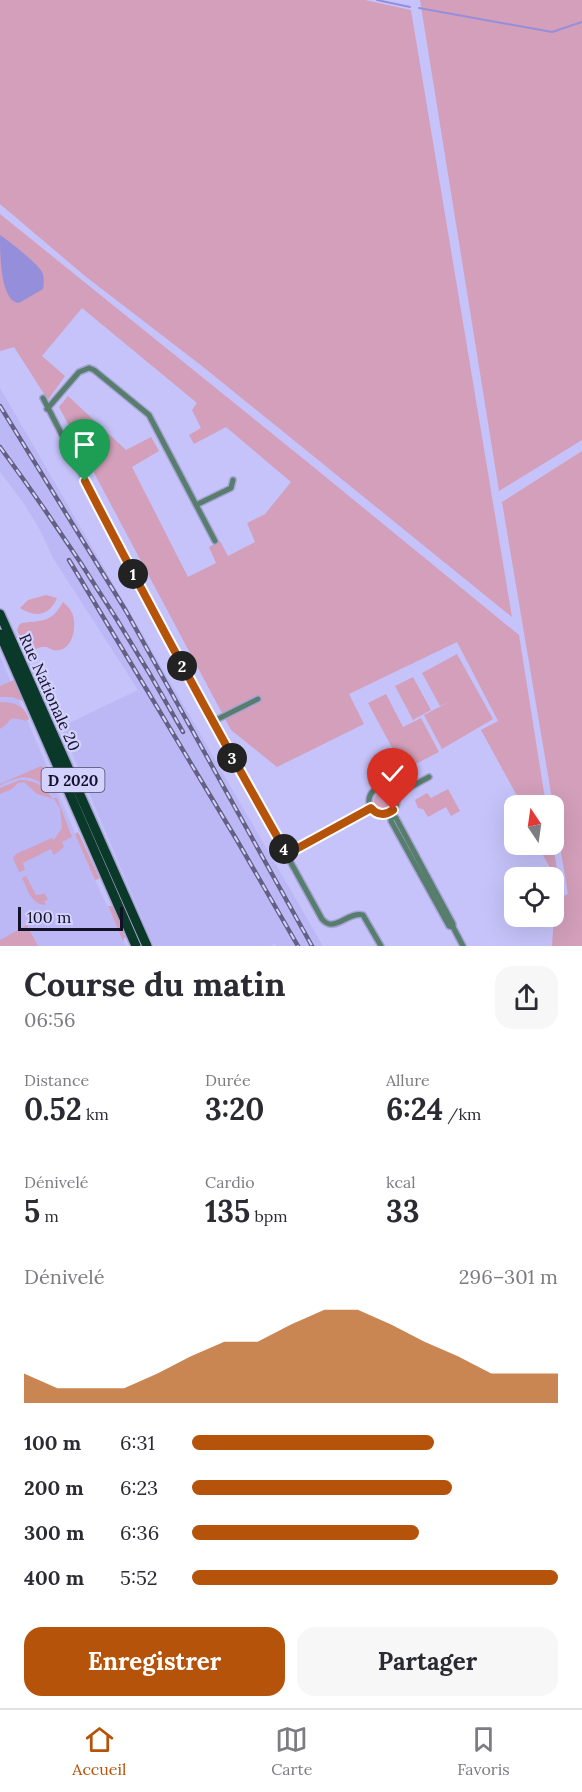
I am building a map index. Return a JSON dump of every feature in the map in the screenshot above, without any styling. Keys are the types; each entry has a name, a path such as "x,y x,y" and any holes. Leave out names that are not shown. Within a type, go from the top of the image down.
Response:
{"main road":[{"name":"Rue Nationale 20","path":"0,614 147,946"},
{"name":"Rue Nationale 20","path":"0,633 136,946"}],"street":[{"path":"48,409 79,372 89,368 94,370 149,415 215,541"},
{"path":"43,398 160,626 324,922 333,925 354,914 363,915 381,946"},
{"path":"196,505 231,488 233,480"},
{"path":"212,722 258,699"},
{"path":"396,795 429,777"},
{"path":"371,808 371,793 378,788 391,789 396,795 396,805 391,814 392,821 449,926 453,927 463,946"},
{"path":"287,854 371,808"},
{"path":"371,808 381,814 391,814"}],"shaded area":[{"path":"0,0 365,0 411,10 512,617 202,366 85,276 0,204"},
{"path":"420,0 582,0 582,440 499,491"},
{"path":"0,214 519,635 544,795 517,795 481,730 498,721 457,642 349,694 364,724 277,767 231,730 59,407 68,396 126,450 151,437 159,451 132,467 188,577 216,563 209,547 220,541 228,556 255,542 247,523 265,514 291,482 226,427 194,444 189,435 201,428 192,410 197,403 82,308 42,356 65,376 48,400 14,347 0,351"},
{"path":"0,235 30,259 43,274 43,289 19,303 8,294 5,286 2,275"},
{"path":"0,388 323,946 276,946 275,944 270,946 154,946 61,727 138,690 53,558 25,505 0,472"},
{"path":"582,451 582,946 552,946 553,927 564,927 564,896 568,894 561,855 564,855 564,795 551,795 502,502"},
{"path":"46,595 57,598 50,609 42,614 31,613 20,608 28,600"},
{"path":"63,602 71,611 74,623 73,634 68,644 60,650 41,647 30,653 27,652 17,630 19,625 51,617"},
{"path":"457,654 493,719 442,749 424,715 451,701 440,706 422,673"},
{"path":"0,656 95,880 126,946 38,946 27,926 0,940"},
{"path":"413,677 431,710 413,720 395,686"},
{"path":"14,680 25,702 12,697 0,697 0,686"},
{"path":"386,694 403,727 421,718 439,752 404,770 368,703"},
{"path":"0,702 18,705 25,710 29,719 26,721 12,719 0,729"},
{"path":"388,749 399,769 385,776 374,756"},
{"path":"41,766 44,768 55,795 41,783 29,778 17,779 0,785 0,784"},
{"path":"20,780 35,783 46,790 52,798 57,798 72,837 62,842 64,847 54,855 51,849 23,863 25,870 19,872 13,858 16,854 52,838 54,840 62,828 60,808 54,799 37,794 24,782 0,794 0,788"},
{"path":"448,789 460,811 451,816 446,807 428,817 423,809 418,808 415,800 427,793 431,798"},
{"path":"384,791 391,794 394,801 391,808 384,811 377,808 374,801 377,794"},
{"path":"78,832 99,879 95,880 75,834"},
{"path":"543,855 555,855 557,867 550,867"},
{"path":"26,876 36,895 45,894 48,900 44,901 46,905 33,899 22,878"},
{"path":"108,906 113,906 125,937 123,941"},
{"path":"27,925 38,946 0,946 0,940"}],"waterway":[{"path":"377,0 410,7"},
{"path":"419,8 552,32 582,22"}],"railway":[{"path":"0,406 126,611 312,946"},
{"path":"0,447 96,586 141,658 183,732"},
{"path":"69,560 298,946"}],"route":[{"path":"85,481 227,750 287,854 371,808 381,814 390,813 393,810"}]}
